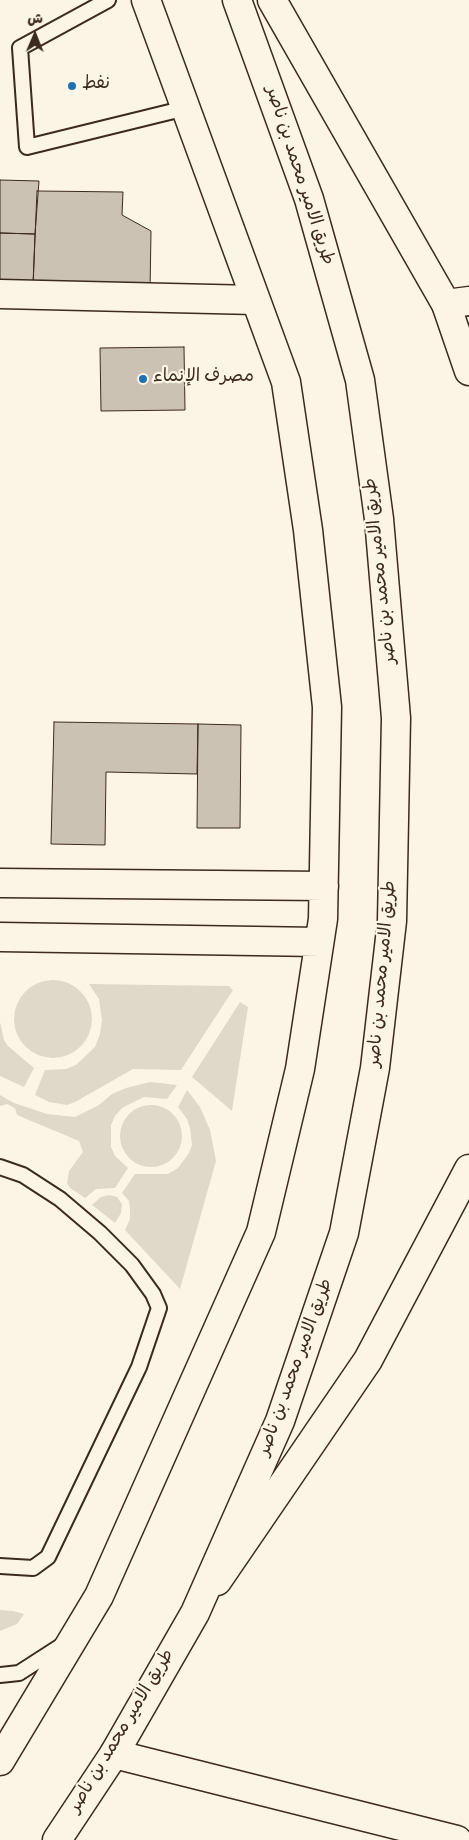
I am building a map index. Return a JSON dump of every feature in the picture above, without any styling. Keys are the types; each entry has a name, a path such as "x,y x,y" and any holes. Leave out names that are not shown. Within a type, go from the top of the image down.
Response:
{"main road":[{"path":"0,1761 100,1596 262,1232 300,1069 323,919 327,707 308,530 286,382 146,0"},
{"name":"طريق الامير محمد بن ناصر","path":"57,1840 114,1754 195,1613 280,1422 344,1233 375,1068 393,912 396,718 379,519 360,380 309,199 236,0"},
{"path":"272,0 457,302 469,371"},
{"path":"0,294 256,300"},
{"path":"0,883 324,886"},
{"path":"0,937 319,942"},
{"path":"195,1613 368,1360 469,1169"},
{"path":"114,1754 457,1840"}],"lane":[{"path":"108,0 20,48 27,147 186,108"},
{"path":"0,1167 23,1176 60,1199 100,1233 132,1265 153,1294 159,1308 139,1367 48,1557 33,1568 0,1566"},
{"path":"0,1675 19,1673 75,1637"}],"shaded area":[{"path":"53,980 68,983 80,992 89,1004 92,1019 89,1034 80,1046 68,1055 53,1058 38,1055 26,1046 17,1034 14,1019 17,1004 26,992 38,983"},
{"path":"89,984 229,986 233,990 181,1070 133,1069 75,1102 67,1105 49,1102 35,1095 45,1070 66,1069 76,1065 95,1047 100,1034 102,1021 99,999"},
{"path":"240,1002 248,1007 232,1111 192,1077"},
{"path":"0,1022 4,1040 8,1046 34,1068 24,1087 0,1076"},
{"path":"150,1082 177,1085 167,1099 144,1097 122,1108 115,1116 111,1125 111,1147 115,1156 128,1168 115,1188 96,1189 85,1198 70,1188 67,1183 69,1171 83,1152 79,1141 17,1115 15,1108 7,1104 0,1106 0,1095 14,1103 47,1114 75,1117 99,1105 112,1094 126,1088"},
{"path":"187,1090 200,1107 210,1130 216,1161 180,1289 125,1230 130,1219 130,1209 129,1201 122,1193 135,1174 168,1174 178,1168 189,1153 192,1145 190,1128 187,1119 178,1107"},
{"path":"151,1105 163,1108 173,1114 179,1124 182,1136 179,1148 173,1158 163,1164 151,1167 139,1164 129,1158 123,1148 120,1136 123,1124 129,1114 139,1108"},
{"path":"109,1195 117,1197 122,1204 121,1213 115,1223 92,1205 101,1197"},
{"path":"0,1610 24,1614 17,1624 0,1631"}],"building":[{"path":"0,180 39,181 35,234 0,233"},
{"path":"37,191 123,192 122,215 151,231 150,291 33,286"},
{"path":"0,233 35,234 33,286 0,285"},
{"name":"مصرف الإنماء","path":"184,347 185,410 101,411 100,348"},
{"path":"54,722 198,724 197,774 106,772 105,845 51,844"},
{"path":"198,724 241,725 240,828 197,828"}],"place":[{"name":"نفط","path":"72,86"},
{"name":"مصرف الإنماء","path":"143,379"}]}
